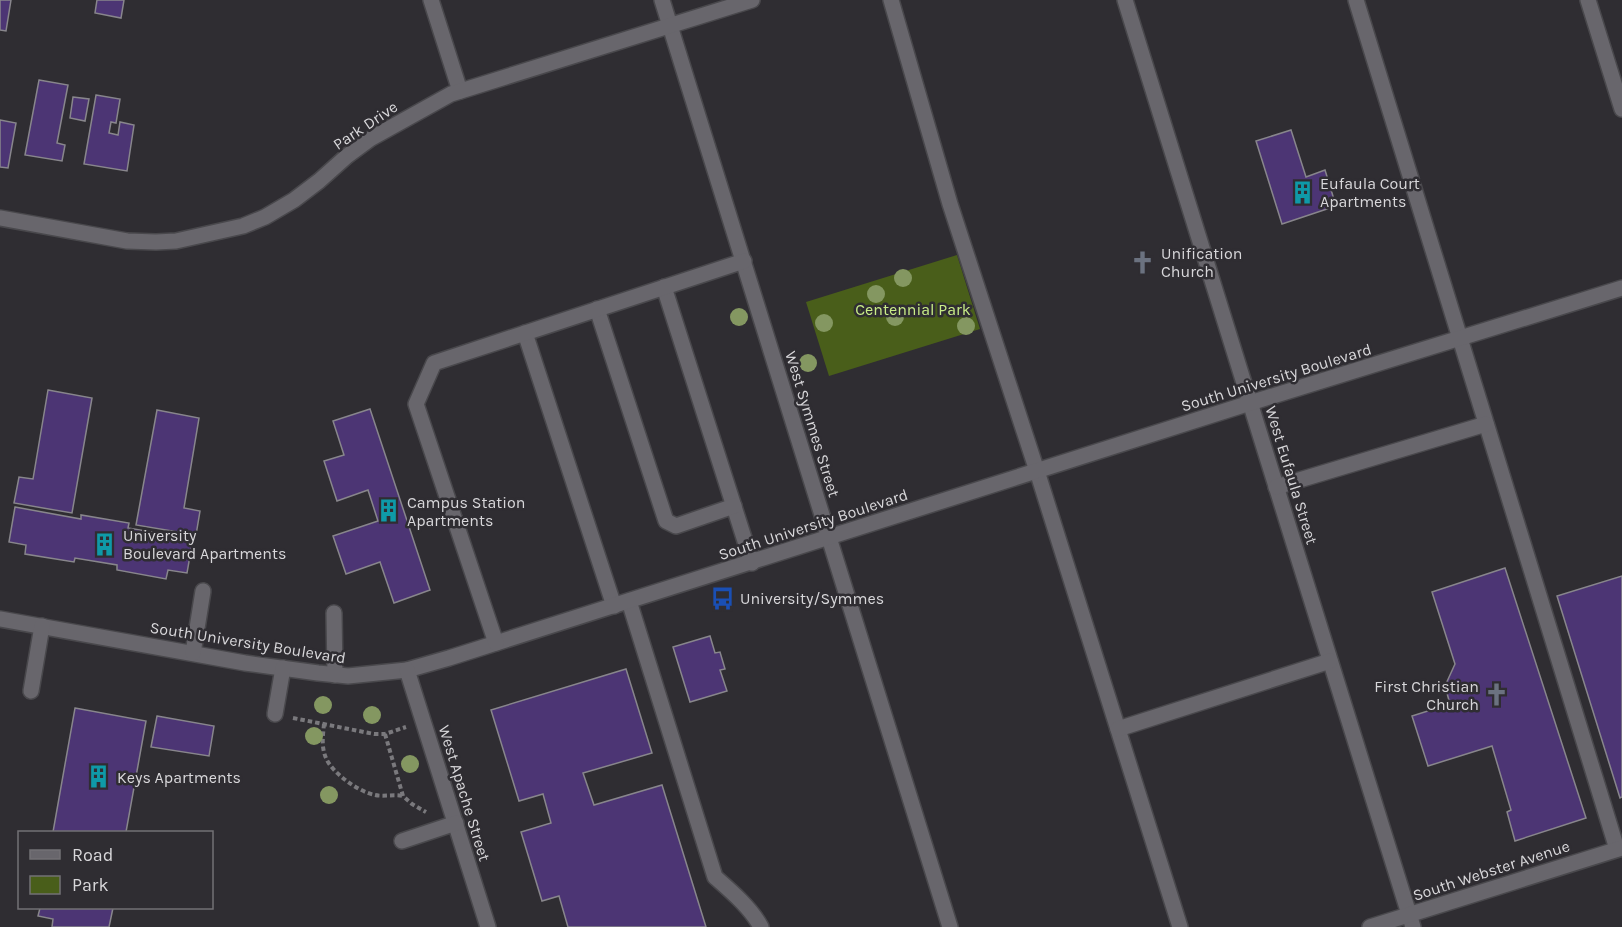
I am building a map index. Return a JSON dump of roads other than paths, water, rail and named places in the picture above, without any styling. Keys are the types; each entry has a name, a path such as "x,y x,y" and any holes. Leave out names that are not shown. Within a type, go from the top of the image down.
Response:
{"street":[{"path":"430,0 460,92"},
{"name":"West Symmes Street","path":"662,0 950,927"},
{"name":"Park Drive","path":"0,218 128,241 156,242 176,241 243,226 265,217 294,200 370,139 451,94 752,0"},
{"path":"891,0 950,204 1180,927"},
{"name":"West Eufaula Street","path":"1125,0 1411,921"},
{"path":"1356,0 1619,849"},
{"path":"1588,0 1622,109"},
{"path":"495,643 416,404 434,363 744,261"},
{"path":"664,287 752,563"},
{"name":"South University Boulevard","path":"0,619 335,675 348,676 407,670 752,563 1250,403 1622,288"},
{"path":"597,309 666,521 676,526 734,506"},
{"path":"525,333 614,606"},
{"path":"1276,487 1486,424"},
{"path":"193,653 203,591"},
{"path":"629,601 715,877 750,912 760,927"},
{"path":"334,613 335,675"},
{"path":"31,691 42,626"},
{"path":"1118,729 1330,661"},
{"path":"275,714 283,668"},
{"name":"West Apache Street","path":"407,670 488,927"},
{"path":"402,841 456,824"},
{"name":"South Webster Avenue","path":"1370,927 1411,921 1619,849"}],"place":[{"name":"Eufaula Court Apartments","path":"1302,192"},
{"name":"Unification Church","path":"1143,262"},
{"name":"Campus Station Apartments","path":"389,511"},
{"name":"University Boulevard Apartments","path":"105,544"},
{"name":"University/Symmes","path":"722,598"},
{"name":"First Christian Church","path":"1497,695"},
{"name":"Keys Apartments","path":"99,777"}],"park label":[{"name":"Centennial Park","path":"913,309"}]}
